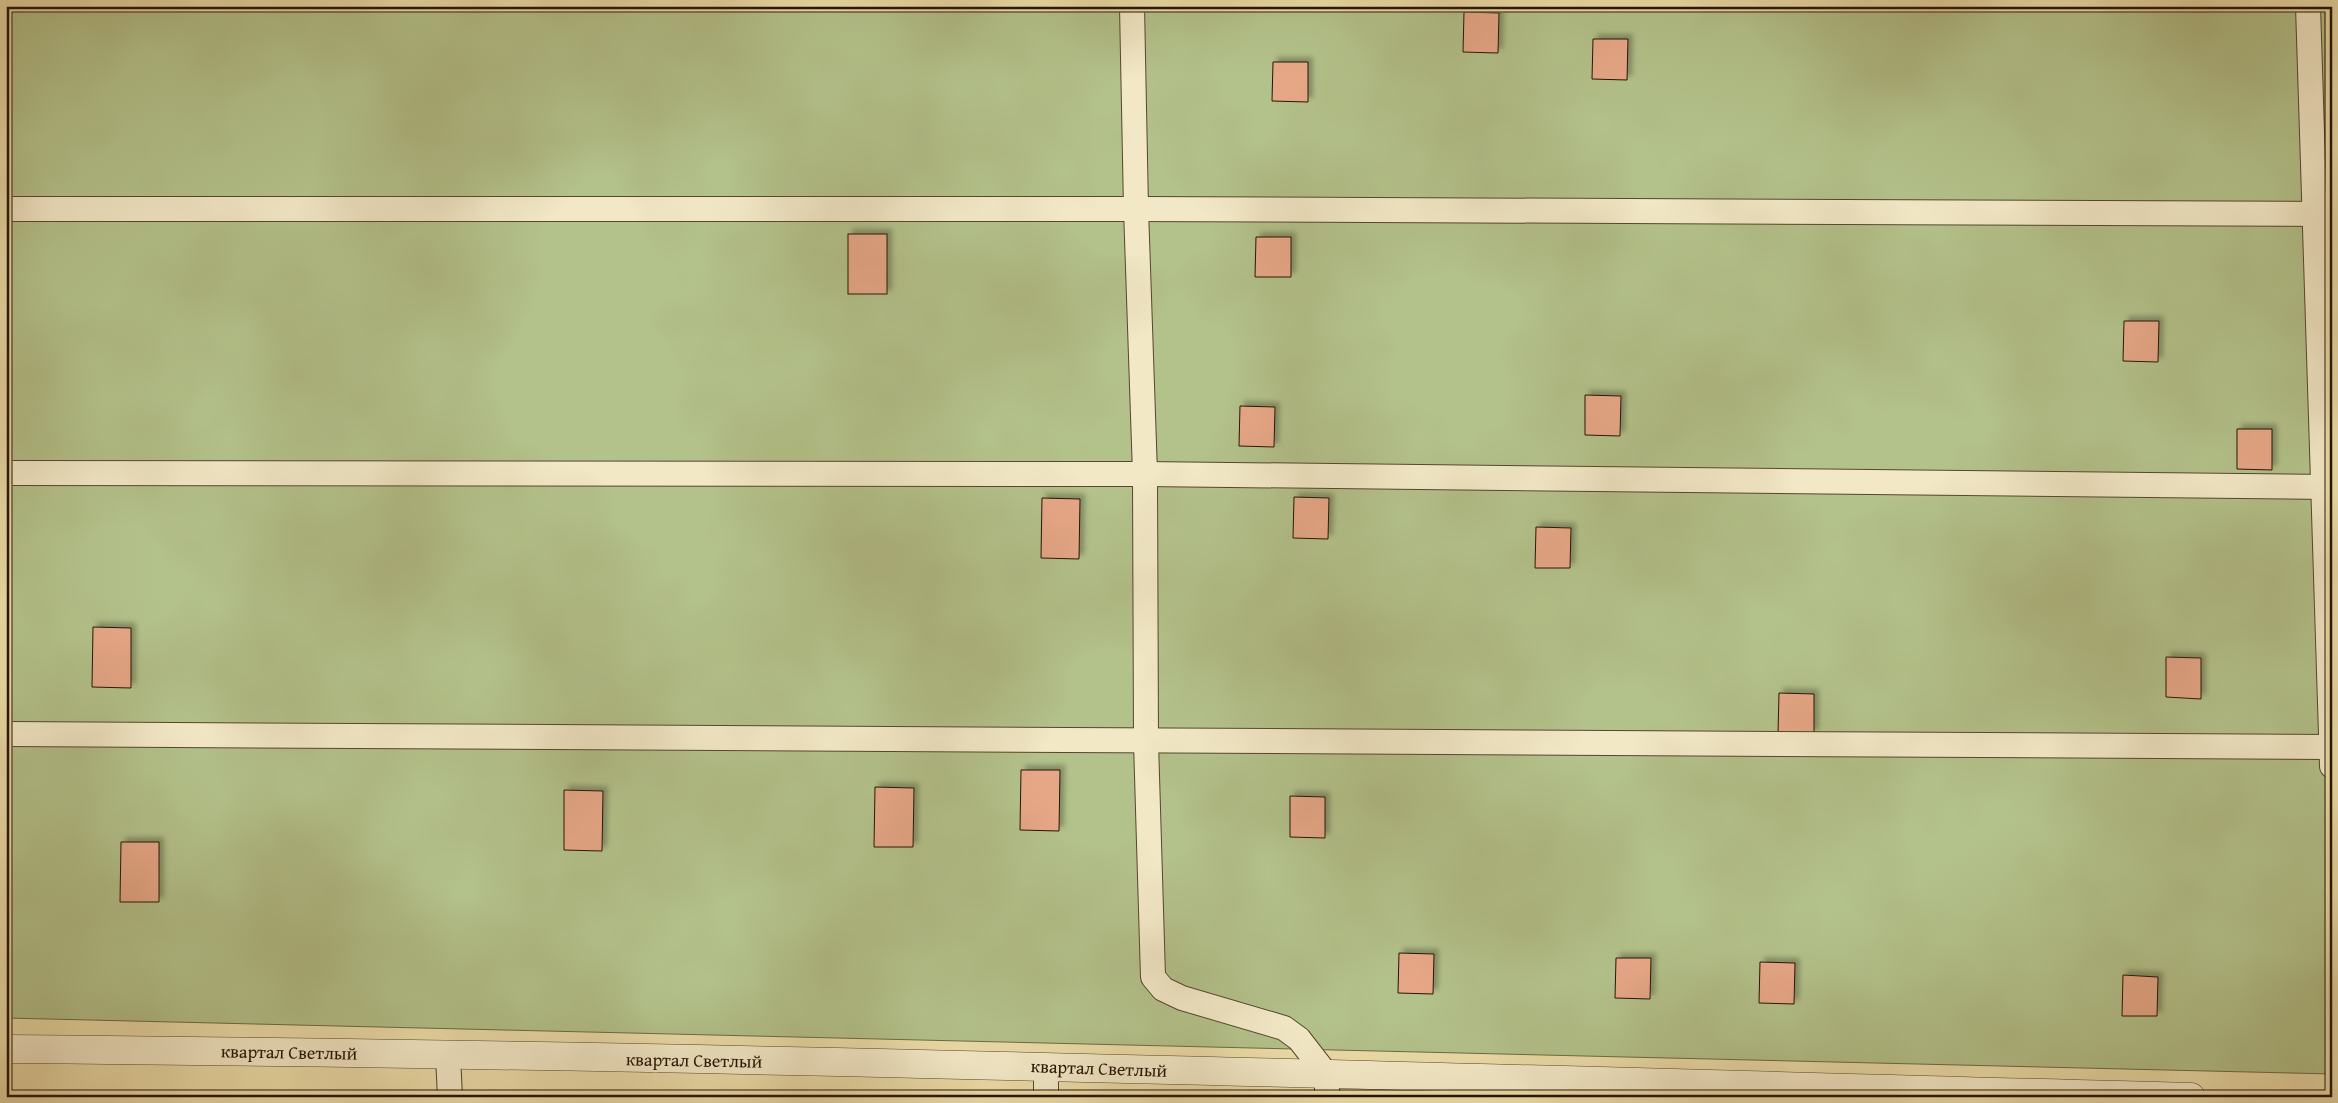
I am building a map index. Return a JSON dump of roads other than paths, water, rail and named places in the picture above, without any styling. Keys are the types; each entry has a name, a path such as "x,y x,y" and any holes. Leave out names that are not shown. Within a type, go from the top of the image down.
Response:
{"street":[{"name":"квартал Светлый","path":"6,1049 1046,1066 1327,1086 2191,1097"}],"lane":[{"path":"1132,6 1136,209 1145,474 1146,742 1153,977 1163,989 1182,998 1284,1028 1298,1039 1327,1086"},
{"path":"6,734 1146,742 2331,754 2323,214 2308,6"},
{"path":"6,209 1136,209 2323,214"},
{"path":"6,473 1145,474 2327,487"},
{"path":"448,1056 450,1097"},
{"path":"1046,1066 1046,1097"}]}
